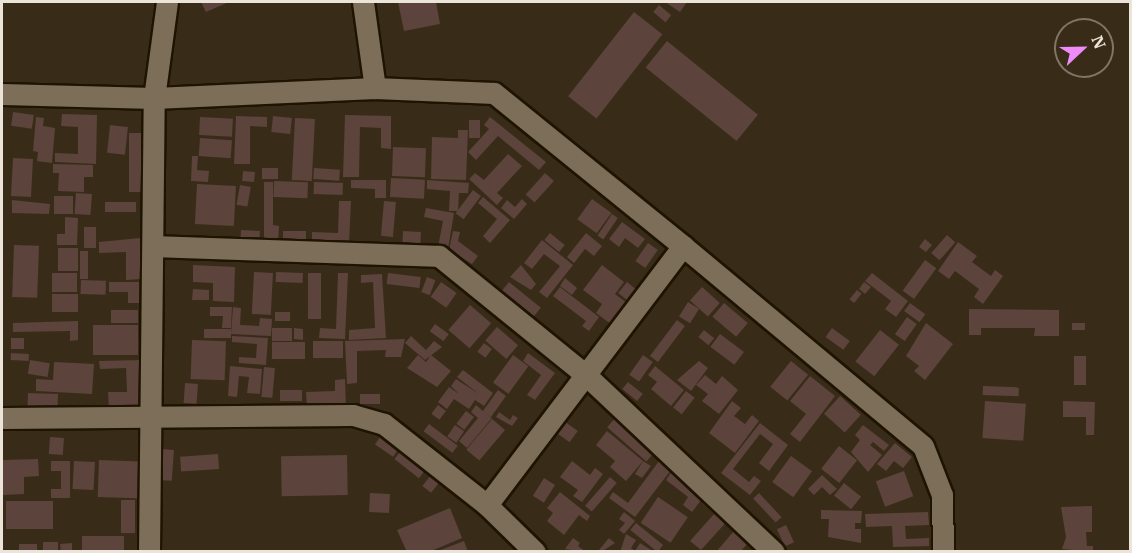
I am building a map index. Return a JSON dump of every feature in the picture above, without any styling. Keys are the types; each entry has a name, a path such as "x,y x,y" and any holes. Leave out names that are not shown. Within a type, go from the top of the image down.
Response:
{"street":[{"path":"149,552 155,246 154,98 167,2"},
{"path":"363,2 375,88"},
{"path":"2,94 154,98 375,88 494,93 683,246 923,446 942,495 943,552"},
{"path":"155,246 439,256 586,375 774,552"},
{"path":"487,505 683,246"},
{"path":"2,418 150,419 353,415 384,424 487,505 536,552"}],"building":[{"path":"201,2 229,2 206,12"},
{"path":"398,2 436,2 440,24 404,31"},
{"path":"665,2 687,2 680,12"},
{"path":"659,5 671,15 665,22 653,12"},
{"path":"634,12 662,34 596,118 568,96"},
{"path":"667,41 758,115 737,141 646,67"},
{"path":"13,112 34,115 32,129 11,126"},
{"path":"62,114 97,115 96,164 55,162 55,153 78,154 78,127 61,126"},
{"path":"345,115 391,116 391,149 381,148 381,128 360,127 359,177 343,177"},
{"path":"236,116 267,117 267,127 250,126 250,164 234,164"},
{"path":"273,116 292,118 290,134 271,132"},
{"path":"36,117 44,118 43,126 55,128 52,163 37,161 38,152 33,151"},
{"path":"200,117 233,119 232,137 199,135"},
{"path":"490,117 546,162 539,170 498,136 476,160 468,152 489,129 484,125"},
{"path":"295,118 315,119 312,181 292,180"},
{"path":"469,120 480,120 480,138 469,138"},
{"path":"110,125 128,127 125,155 107,153"},
{"path":"458,130 468,130 466,180 431,179 432,137 458,138"},
{"path":"129,133 141,133 141,192 129,192"},
{"path":"200,138 232,140 231,158 199,156"},
{"path":"393,147 426,148 425,177 392,176"},
{"path":"508,154 522,166 497,193 503,198 497,205 469,179 475,173 484,180"},
{"path":"192,156 198,156 197,170 209,171 208,182 191,181"},
{"path":"13,158 33,159 31,197 11,196"},
{"path":"53,164 93,165 93,177 84,177 84,192 58,191 59,173 53,173"},
{"path":"262,168 278,168 278,179 262,179"},
{"path":"314,168 340,170 339,181 313,179"},
{"path":"243,171 255,172 254,182 242,181"},
{"path":"545,173 554,181 535,203 526,195"},
{"path":"391,178 425,180 424,199 390,197"},
{"path":"351,180 386,180 386,198 375,198 375,189 351,188"},
{"path":"427,180 469,183 468,193 459,193 458,211 449,211 450,191 427,189"},
{"path":"274,181 308,182 307,198 273,197"},
{"path":"264,182 273,182 273,238 264,238"},
{"path":"314,182 343,183 343,195 314,194"},
{"path":"197,184 236,186 234,226 195,224"},
{"path":"240,185 251,187 247,207 237,205"},
{"path":"473,190 481,196 464,219 456,213"},
{"path":"76,193 92,194 90,215 75,214"},
{"path":"54,196 73,196 73,214 54,214"},
{"path":"483,197 510,220 490,243 483,236 497,219 478,203"},
{"path":"522,199 527,204 514,219 501,208 507,200 515,207"},
{"path":"592,199 611,213 597,233 577,219"},
{"path":"12,200 50,204 49,214 12,213"},
{"path":"339,201 351,201 349,244 312,243 312,232 338,233"},
{"path":"384,201 396,202 393,237 381,236"},
{"path":"105,202 136,202 136,212 105,212"},
{"path":"426,208 454,213 448,249 438,247 443,221 424,217"},
{"path":"612,214 618,218 603,239 597,236"},
{"path":"65,217 78,218 77,245 57,245 57,234 65,234"},
{"path":"622,222 645,239 638,248 625,238 619,247 609,239"},
{"path":"273,225 279,226 278,242 271,241"},
{"path":"84,227 96,227 96,248 84,248"},
{"path":"241,230 260,231 259,242 240,241"},
{"path":"283,231 306,231 306,243 283,243"},
{"path":"403,231 421,232 420,243 402,242"},
{"path":"453,231 460,232 458,241 478,256 472,264 449,250"},
{"path":"550,233 565,245 559,252 544,240"},
{"path":"586,233 602,246 594,256 585,249 574,263 567,257"},
{"path":"947,235 955,242 940,260 931,253"},
{"path":"140,238 141,279 126,280 126,252 99,253 99,242"},
{"path":"925,239 932,245 926,252 919,247"},
{"path":"542,240 573,265 547,298 539,292 560,266 544,254 532,269 524,263"},
{"path":"958,242 977,256 972,262 991,276 995,270 1003,276 983,304 974,297 979,289 955,271 949,279 938,271"},
{"path":"648,243 658,250 645,268 635,261"},
{"path":"14,245 39,246 37,298 12,297"},
{"path":"58,248 78,248 78,271 58,271"},
{"path":"80,251 88,251 88,279 80,279"},
{"path":"925,260 936,268 914,299 903,291"},
{"path":"193,265 235,267 234,302 213,301 213,283 193,282"},
{"path":"521,265 536,284 531,290 510,277"},
{"path":"602,265 624,282 615,294 627,303 611,324 596,313 602,304 583,290"},
{"path":"254,272 273,273 271,315 252,314"},
{"path":"276,272 303,273 303,283 276,282"},
{"path":"52,273 77,273 77,292 52,292"},
{"path":"308,273 321,273 321,319 308,319"},
{"path":"338,273 348,273 345,339 319,338 320,328 336,329"},
{"path":"388,273 421,277 419,288 387,284"},
{"path":"872,273 908,301 896,317 885,309 891,301 865,281"},
{"path":"382,274 386,338 349,340 349,330 375,328 373,282 361,283 361,275"},
{"path":"427,277 435,280 430,295 421,292"},
{"path":"565,278 577,288 572,295 560,286"},
{"path":"81,280 106,281 105,295 81,294"},
{"path":"109,282 139,282 139,303 128,303 128,292 109,292"},
{"path":"441,282 457,293 446,308 431,297"},
{"path":"509,282 541,308 534,316 502,291"},
{"path":"627,282 637,290 628,301 618,293"},
{"path":"864,282 871,287 865,294 859,289"},
{"path":"560,287 599,317 589,331 582,326 586,321 553,296"},
{"path":"702,287 720,303 708,316 690,300"},
{"path":"193,289 209,290 209,300 192,300"},
{"path":"857,290 862,294 854,303 849,299"},
{"path":"52,294 78,294 78,312 52,312"},
{"path":"688,302 699,309 690,323 679,316"},
{"path":"724,303 748,323 736,337 712,317"},
{"path":"910,303 925,314 919,322 904,311"},
{"path":"470,305 491,323 469,348 448,330"},
{"path":"210,307 232,307 231,328 222,328 223,316 210,316"},
{"path":"233,307 241,308 240,325 259,326 260,318 272,319 271,336 231,334"},
{"path":"969,309 1059,310 1059,336 1034,336 1035,328 981,328 981,335 969,335"},
{"path":"111,310 138,310 138,323 111,323"},
{"path":"275,312 290,312 290,321 275,321"},
{"path":"907,317 917,324 905,341 895,334"},
{"path":"677,320 685,326 658,362 650,356"},
{"path":"78,321 78,340 70,341 70,331 13,332 13,323"},
{"path":"926,323 953,344 925,380 914,371 919,366 906,356"},
{"path":"1072,323 1085,323 1085,330 1072,330"},
{"path":"435,324 449,334 443,341 430,331"},
{"path":"93,325 138,325 138,355 93,355"},
{"path":"497,327 518,345 506,359 485,341"},
{"path":"272,328 292,328 292,341 272,341"},
{"path":"294,328 303,329 303,340 294,339"},
{"path":"832,328 850,341 843,350 826,337"},
{"path":"204,329 231,329 231,338 204,338"},
{"path":"704,330 714,338 708,345 698,337"},
{"path":"880,330 899,345 874,376 855,362"},
{"path":"720,334 744,352 734,365 710,347"},
{"path":"232,336 268,338 266,365 239,363 239,357 256,358 257,344 232,342"},
{"path":"411,336 426,350 434,341 442,347 425,360 405,343"},
{"path":"11,338 24,338 24,349 11,349"},
{"path":"405,339 401,357 385,357 386,350 357,351 357,383 347,384 345,341"},
{"path":"192,340 226,341 225,380 191,379"},
{"path":"313,341 343,341 343,358 313,358"},
{"path":"272,342 305,342 305,359 272,359"},
{"path":"484,343 492,349 485,358 477,352"},
{"path":"11,353 29,354 29,361 11,360"},
{"path":"528,353 555,373 535,400 527,395 541,375 523,361"},
{"path":"418,355 426,362 431,355 451,371 437,387 407,368"},
{"path":"513,355 528,366 508,394 493,383"},
{"path":"643,355 653,362 639,382 629,375"},
{"path":"1074,356 1086,356 1086,385 1074,385"},
{"path":"30,360 50,363 48,377 28,374"},
{"path":"141,360 143,408 109,409 108,392 127,392 126,368 100,369 99,361"},
{"path":"699,361 708,368 691,391 677,380"},
{"path":"791,361 808,375 787,400 770,387"},
{"path":"54,362 94,364 92,394 36,391 36,379 53,380"},
{"path":"230,366 262,369 260,394 247,393 249,377 239,376 237,397 228,396"},
{"path":"655,366 684,390 671,406 651,389 657,382 648,375"},
{"path":"264,367 275,368 272,398 261,397"},
{"path":"463,370 493,393 484,406 475,400 469,409 454,399 447,409 438,402 449,387 459,394 451,386 456,379 479,394 457,377"},
{"path":"705,375 716,384 722,376 738,390 719,414 702,401 708,394 696,385"},
{"path":"810,376 835,396 800,442 790,434 806,414 790,401"},
{"path":"345,379 346,408 307,409 306,392 335,391 335,380"},
{"path":"628,382 643,394 637,401 622,389"},
{"path":"185,383 198,384 197,404 184,403"},
{"path":"983,386 1019,387 1019,396 983,395"},
{"path":"280,390 302,390 302,401 280,401"},
{"path":"498,390 506,396 491,417 485,413 492,418 467,448 459,441 478,418 471,412 476,405 483,411"},
{"path":"686,391 695,398 682,414 673,408"},
{"path":"28,393 58,394 57,409 27,408"},
{"path":"360,394 380,394 380,404 360,404"},
{"path":"840,396 861,415 845,433 824,414"},
{"path":"732,401 741,408 734,416 745,424 752,415 759,421 735,453 709,433"},
{"path":"985,401 1026,404 1023,441 982,438"},
{"path":"1063,401 1095,402 1094,435 1086,435 1086,417 1063,417"},
{"path":"438,405 446,411 439,420 431,414"},
{"path":"466,411 474,417 464,430 456,424"},
{"path":"499,412 510,420 513,415 518,418 512,426 496,417"},
{"path":"617,416 656,450 646,461 607,427"},
{"path":"492,419 505,430 479,461 466,450"},
{"path":"564,421 578,431 570,442 556,432"},
{"path":"760,423 788,445 769,471 759,463 773,444 760,434 733,469 749,482 754,476 761,481 750,495 721,473"},
{"path":"429,424 458,446 452,453 424,431"},
{"path":"455,425 464,431 456,443 447,437"},
{"path":"863,425 889,445 884,451 873,442 870,445 882,455 868,472 851,452 860,440 855,435"},
{"path":"607,431 643,461 626,481 610,467 615,461 596,445"},
{"path":"50,437 64,438 63,455 49,454"},
{"path":"380,437 398,449 393,457 375,444"},
{"path":"895,443 912,457 903,468 894,461 886,471 877,464"},
{"path":"839,446 857,460 839,483 821,469"},
{"path":"161,449 174,450 172,481 159,480"},
{"path":"400,452 424,471 419,478 394,459"},
{"path":"218,454 219,469 181,472 180,457"},
{"path":"347,455 348,495 282,496 281,456"},
{"path":"791,456 812,471 793,497 772,482"},
{"path":"38,459 39,476 24,477 24,494 3,495 2,460"},
{"path":"99,460 146,462 145,499 98,497"},
{"path":"51,461 70,461 70,498 51,498 51,489 61,489 61,471 51,471"},
{"path":"74,461 95,462 94,490 73,489"},
{"path":"572,461 590,475 595,468 603,474 582,502 573,496 578,490 560,477"},
{"path":"643,461 651,466 642,478 635,474"},
{"path":"659,461 671,470 635,517 609,498 613,492 628,503"},
{"path":"672,471 705,495 692,512 683,505 688,497 666,480"},
{"path":"904,471 913,496 885,507 876,481"},
{"path":"431,475 440,482 431,493 422,486"},
{"path":"822,475 837,489 830,495 822,487 814,495 808,489"},
{"path":"610,477 617,483 592,512 585,506"},
{"path":"544,478 555,485 544,503 533,496"},
{"path":"844,483 861,497 851,509 834,495"},
{"path":"560,492 590,516 587,521 579,515 564,535 547,521 553,513 547,508"},
{"path":"370,493 390,494 389,513 369,512"},
{"path":"759,493 782,517 776,523 753,498"},
{"path":"658,497 688,517 671,543 641,523"},
{"path":"707,497 730,518 701,550 690,541 714,514 702,503"},
{"path":"121,500 135,500 135,533 121,533"},
{"path":"6,501 53,501 53,529 6,529"},
{"path":"1092,506 1092,532 1086,532 1087,546 1093,546 1093,552 1062,549 1066,537 1061,507"},
{"path":"450,508 462,538 429,552 407,552 397,530"},
{"path":"821,510 862,511 861,523 855,523 855,529 861,529 861,543 828,537 829,519 821,519"},
{"path":"624,512 635,521 624,534 619,530 625,523 619,519"},
{"path":"928,512 929,525 905,526 906,539 929,538 929,546 893,547 892,526 866,527 865,514"},
{"path":"636,523 663,545 658,552 630,530"},
{"path":"786,525 794,542 785,546 777,529"},
{"path":"734,531 748,543 740,552 716,552"},
{"path":"626,534 636,540 631,548 635,551 640,543 654,552 620,552"},
{"path":"82,536 124,536 124,552 82,552"},
{"path":"573,538 580,543 578,546 586,552 565,549"},
{"path":"609,538 615,543 601,552 599,550"},
{"path":"464,541 468,552 438,552 438,551"},
{"path":"43,542 58,542 58,552 43,552"},
{"path":"72,543 72,552 61,552 60,544"},
{"path":"19,544 37,544 37,552 19,552"}]}
